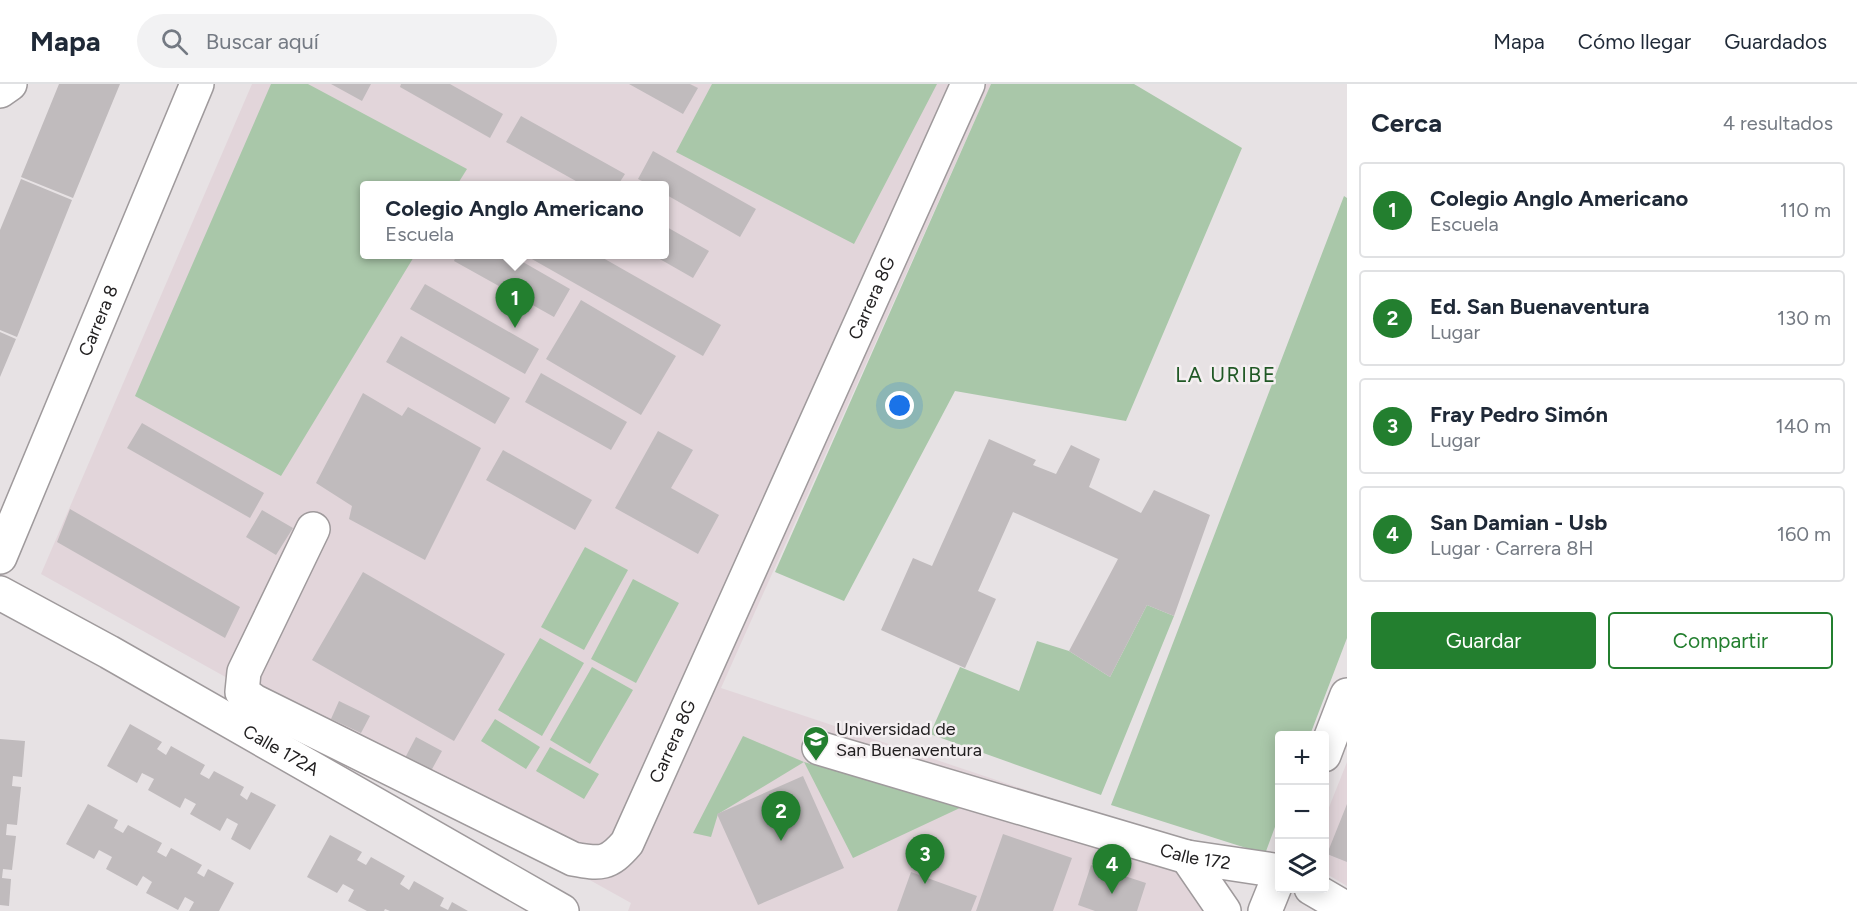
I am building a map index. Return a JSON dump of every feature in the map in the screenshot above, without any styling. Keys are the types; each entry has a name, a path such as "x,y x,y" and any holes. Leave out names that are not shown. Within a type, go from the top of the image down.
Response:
{"street":[{"path":"0,91 10,84"},
{"name":"Carrera 8","path":"0,557 197,84"},
{"name":"Carrera 8G","path":"313,529 244,672 242,692 254,701 573,859 597,863 614,858 627,843 968,84"},
{"name":"Calle 172A","path":"0,593 109,652 562,911"},
{"path":"1329,742 1347,695"},
{"name":"Calle 172","path":"819,748 1187,857 1275,872"},
{"path":"1187,857 1224,911"},
{"path":"1265,911 1275,886"},
{"path":"1320,893 1347,909"}],"shaded area":[{"path":"252,84 991,84 721,688 1164,836 1205,911 628,911 631,903 41,574"},
{"path":"1347,762 1347,886 1329,875 1329,807"}],"green space":[{"path":"271,84 308,84 467,169 460,181 360,181 360,259 413,259 281,476 135,396"},
{"path":"712,84 937,84 854,244 676,152"},
{"path":"991,84 1134,84 1242,148 1126,421 955,391 844,601 775,572"},
{"path":"1344,196 1347,198 1347,638 1312,731 1275,731 1275,827 1265,854 1111,805"},
{"path":"585,547 628,570 584,650 541,627"},
{"path":"633,579 679,603 636,683 591,659"},
{"path":"1147,605 1174,616 1101,795 930,734 960,667 1019,691 1037,641 1069,651 1110,677"},
{"path":"540,638 584,663 542,736 498,710"},
{"path":"592,667 633,690 590,764 550,740"},
{"path":"495,719 540,747 526,769 481,741"},
{"path":"743,736 804,762 718,814 711,837 693,833"},
{"path":"550,747 599,774 584,799 536,771"},
{"path":"804,762 962,807 853,858"}],"building":[{"path":"59,84 120,84 73,198 21,177"},
{"path":"331,84 371,84 362,101"},
{"path":"401,84 450,84 503,114 490,138 400,87"},
{"path":"629,84 690,84 698,88 683,114"},
{"path":"521,116 625,174 621,181 576,181 506,142"},
{"path":"653,151 756,209 740,237 669,196 669,181 638,179"},
{"path":"21,179 72,200 17,337 0,330 0,230"},
{"path":"669,228 709,251 693,278 660,259 669,259"},
{"path":"455,259 518,259 570,289 554,317 454,261"},
{"path":"532,259 605,259 721,325 703,356"},
{"path":"425,284 539,349 525,374 410,309"},
{"path":"581,300 676,356 641,415 546,359"},
{"path":"0,332 16,339 0,377"},
{"path":"401,336 510,398 495,424 386,362"},
{"path":"541,373 627,422 611,450 525,402"},
{"path":"363,393 402,416 408,407 481,448 425,560 349,519 352,506 316,483"},
{"path":"142,423 264,493 250,518 127,448"},
{"path":"658,431 693,450 671,488 719,515 698,554 615,508"},
{"path":"989,439 1036,460 1033,465 1056,474 1071,445 1100,459 1089,487 1141,513 1154,490 1210,515 1174,616 1147,605 1110,677 1069,651 1118,559 1013,512 978,591 996,599 965,668 881,630 913,558 932,566"},
{"path":"503,450 592,500 575,530 486,480"},
{"path":"70,509 240,607 225,638 57,542"},
{"path":"262,510 293,528 276,555 246,537"},
{"path":"363,572 505,654 454,741 312,660"},
{"path":"339,701 370,716 361,733 331,719"},
{"path":"130,724 162,742 157,749 166,755 171,746 205,765 200,774 209,779 214,771 244,787 240,795 247,800 251,792 276,805 250,850 231,839 238,824 227,818 220,831 190,814 196,804 185,798 180,808 148,790 154,779 142,773 137,783 107,766"},
{"path":"416,737 442,751 431,771 405,758"},
{"path":"0,739 25,741 22,777 13,776 12,786 21,787 17,825 7,824 6,835 16,836 12,870 3,869 2,878 11,879 9,906 0,905"},
{"path":"803,776 844,868 758,905 717,814"},
{"path":"88,804 118,820 114,828 123,833 128,825 162,843 157,852 166,857 171,848 202,865 197,873 204,877 208,869 234,883 219,911 189,911 194,902 185,897 178,910 146,893 152,882 143,876 137,886 106,869 112,857 99,850 94,859 66,844"},
{"path":"1347,804 1347,862 1329,855 1329,849"},
{"path":"1003,834 1072,858 1053,911 976,911"},
{"path":"330,835 362,852 357,860 366,865 371,857 405,876 400,884 409,890 414,881 444,898 440,906 448,910 452,902 468,911 390,911 385,909 384,911 367,911 348,901 354,890 343,884 337,893 307,877"},
{"path":"1091,865 1146,883 1137,911 1095,911 1078,905"},
{"path":"911,872 977,896 971,911 897,911"}],"place":[{"name":"Colegio Anglo Americano","path":"515,328"},
{"name":"Universidad de San Buenaventura","path":"816,762"},
{"name":"Ed. San Buenaventura","path":"781,841"},
{"name":"Fray Pedro Simón","path":"925,884"},
{"name":"San Damian - Usb","path":"1112,894"}],"district":[{"name":"LA URIBE","path":"1226,375"}]}
